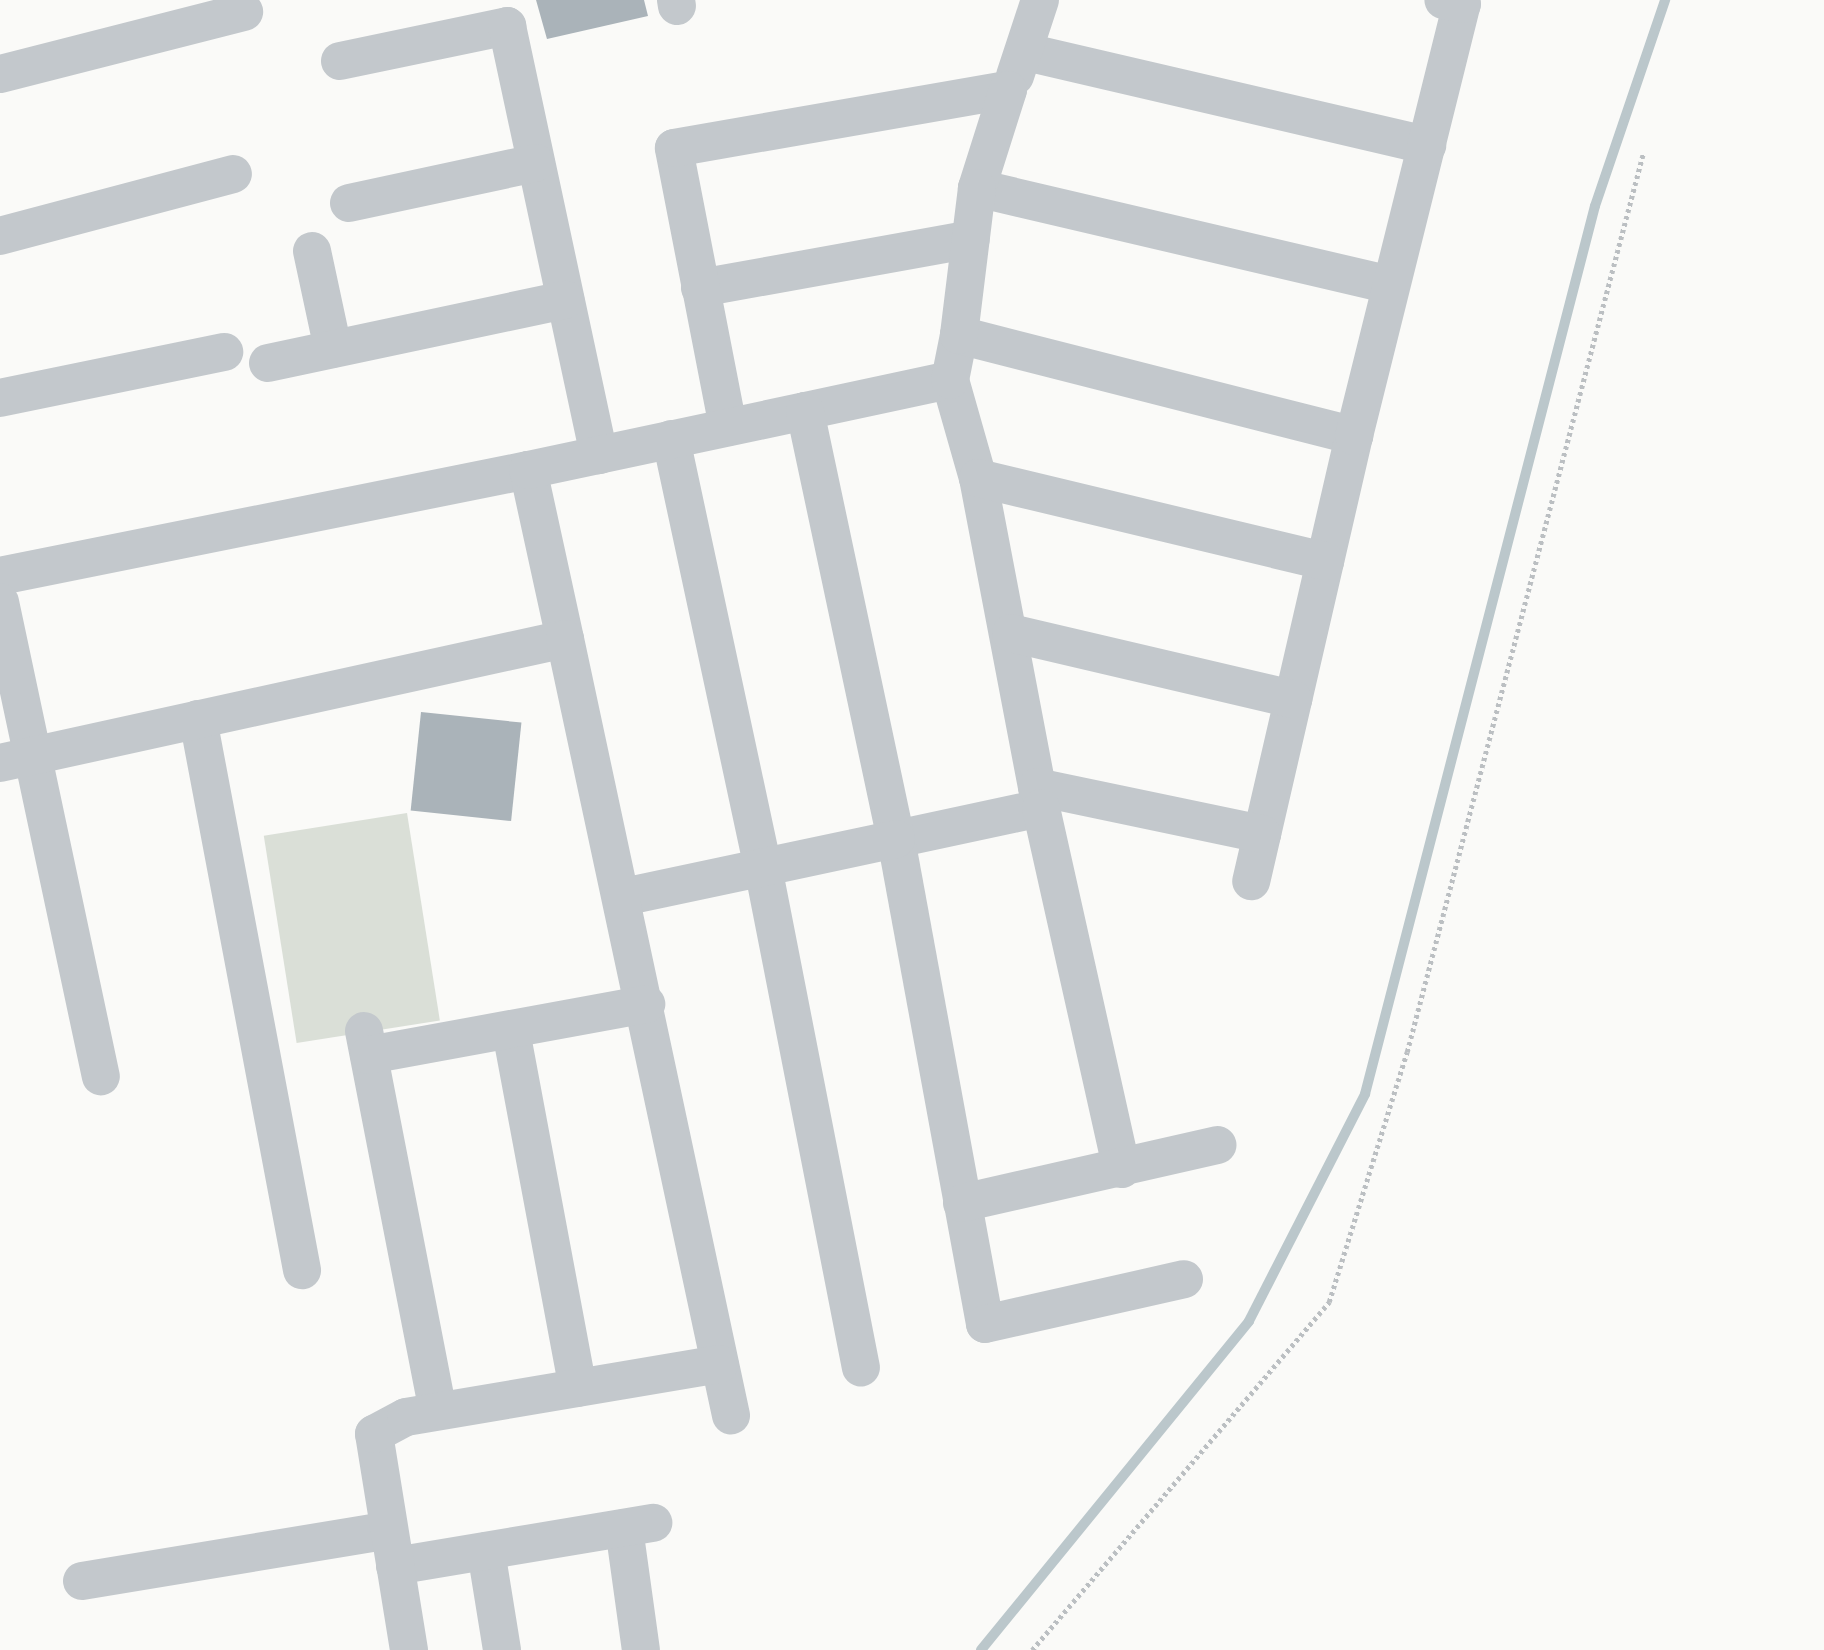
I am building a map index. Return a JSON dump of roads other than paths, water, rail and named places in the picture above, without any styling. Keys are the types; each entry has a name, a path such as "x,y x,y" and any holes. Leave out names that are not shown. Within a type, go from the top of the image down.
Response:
{"street":[{"path":"1040,0 1026,52 1008,90 977,188 959,335 950,380 978,478 1011,633 1039,797 1122,1169"},
{"path":"1251,881 1354,436 1462,4 1443,0"},
{"path":"0,74 244,12"},
{"path":"340,61 507,26 599,455"},
{"path":"1026,52 1427,145"},
{"path":"727,427 674,148 1008,90"},
{"path":"349,203 536,163"},
{"path":"0,236 233,174"},
{"path":"977,188 1391,285"},
{"path":"700,288 971,239"},
{"path":"312,251 333,349"},
{"path":"268,363 565,300"},
{"path":"959,335 1354,436"},
{"path":"0,398 224,352"},
{"path":"0,576 528,470 950,380"},
{"path":"805,411 896,839 985,1324 1184,1279"},
{"path":"671,439 763,867 862,1368"},
{"path":"528,470 624,897 731,1415"},
{"path":"978,478 1325,561"},
{"path":"0,602 17,759 101,1076"},
{"path":"1011,633 1293,699"},
{"path":"17,759 565,639"},
{"path":"198,719 302,1270"},
{"path":"624,897 896,839 1039,797 1262,834"},
{"path":"438,1411 367,1043 511,1031 646,1004"},
{"path":"511,1031 578,1388"},
{"path":"962,1203 1122,1169 1217,1145"},
{"path":"408,1650 374,1434 406,1417 720,1364"},
{"path":"82,1581 392,1548 486,1551 638,1526 642,1650"},
{"path":"486,1551 502,1650"}],"waterway":[{"path":"981,1650 1249,1321 1365,1094 1595,206 1665,0"}]}
